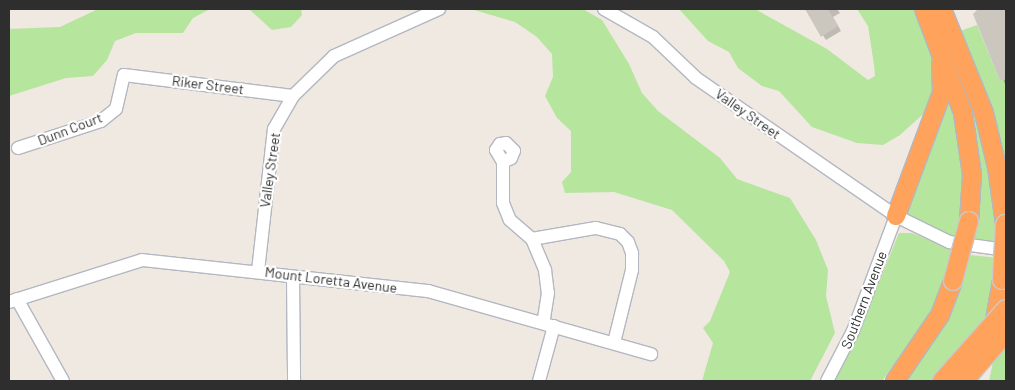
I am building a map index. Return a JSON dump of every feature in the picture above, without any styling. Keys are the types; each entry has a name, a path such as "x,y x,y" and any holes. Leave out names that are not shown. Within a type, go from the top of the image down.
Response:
{"highway":[{"path":"924,9 978,96 989,132 1004,224 1002,280 991,340 976,381"},
{"path":"895,381 935,323 953,281 969,221 972,175 968,136 947,44 942,9"},
{"path":"896,216 942,92 947,44"},
{"path":"942,381 1006,309"},
{"path":"964,381 1006,333"}],"street":[{"name":"Valley Street","path":"258,271 274,129 293,96 334,56 411,15 439,9"},
{"name":"Valley Street","path":"604,9 654,37 696,78 896,216 949,242 1006,250"},
{"name":"Riker Street","path":"124,75 293,96"},
{"name":"Dunn Court","path":"18,148 101,120 116,109 124,75"},
{"path":"503,162 503,204 510,220 532,239 548,282 548,324 539,381"},
{"name":"Southern Avenue","path":"827,381 853,331 896,216"},
{"path":"532,239 596,228 620,234 628,242 632,253 632,270 614,343"},
{"name":"Mount Loretta Avenue","path":"13,300 142,260 258,271 293,277 428,291 651,354"},
{"path":"293,277 294,381"},
{"path":"13,300 63,381"}],"green space":[{"path":"98,9 210,9 193,18 183,33 136,33 115,41 107,60 93,76 66,78 9,96 9,29 60,27"},
{"path":"249,9 301,9 302,15 291,27 272,30"},
{"path":"471,9 583,9 602,20 629,64 642,93 658,111 720,158 737,179 790,198 816,240 828,270 826,296 835,333 810,381 702,381 713,343 703,328 710,321 730,272 724,261 672,210 614,192 565,193 562,182 571,172 571,131 557,118 545,96 553,77 552,54 537,37 515,22"},
{"path":"679,9 755,9 827,49 868,80 875,76 868,26 857,9 917,9 932,43 936,72 931,107 900,135 883,145 857,143 812,127 779,91 762,86 738,68 729,52 708,41"},
{"path":"977,25 1000,81 1006,79 1006,183 957,32"},
{"path":"950,94 965,160 959,238 943,234 903,213"},
{"path":"972,96 986,138 999,244 973,242 965,100"},
{"path":"899,233 912,233 956,251 948,279 923,324 882,381 831,381 853,346"},
{"path":"970,255 999,258 989,317 931,381 903,381 960,284"},
{"path":"1006,343 1006,381 989,381 994,357"}],"building":[{"path":"805,9 828,9 838,26 821,37"},
{"path":"978,9 1006,9 1006,79 1000,81 973,14"}]}
